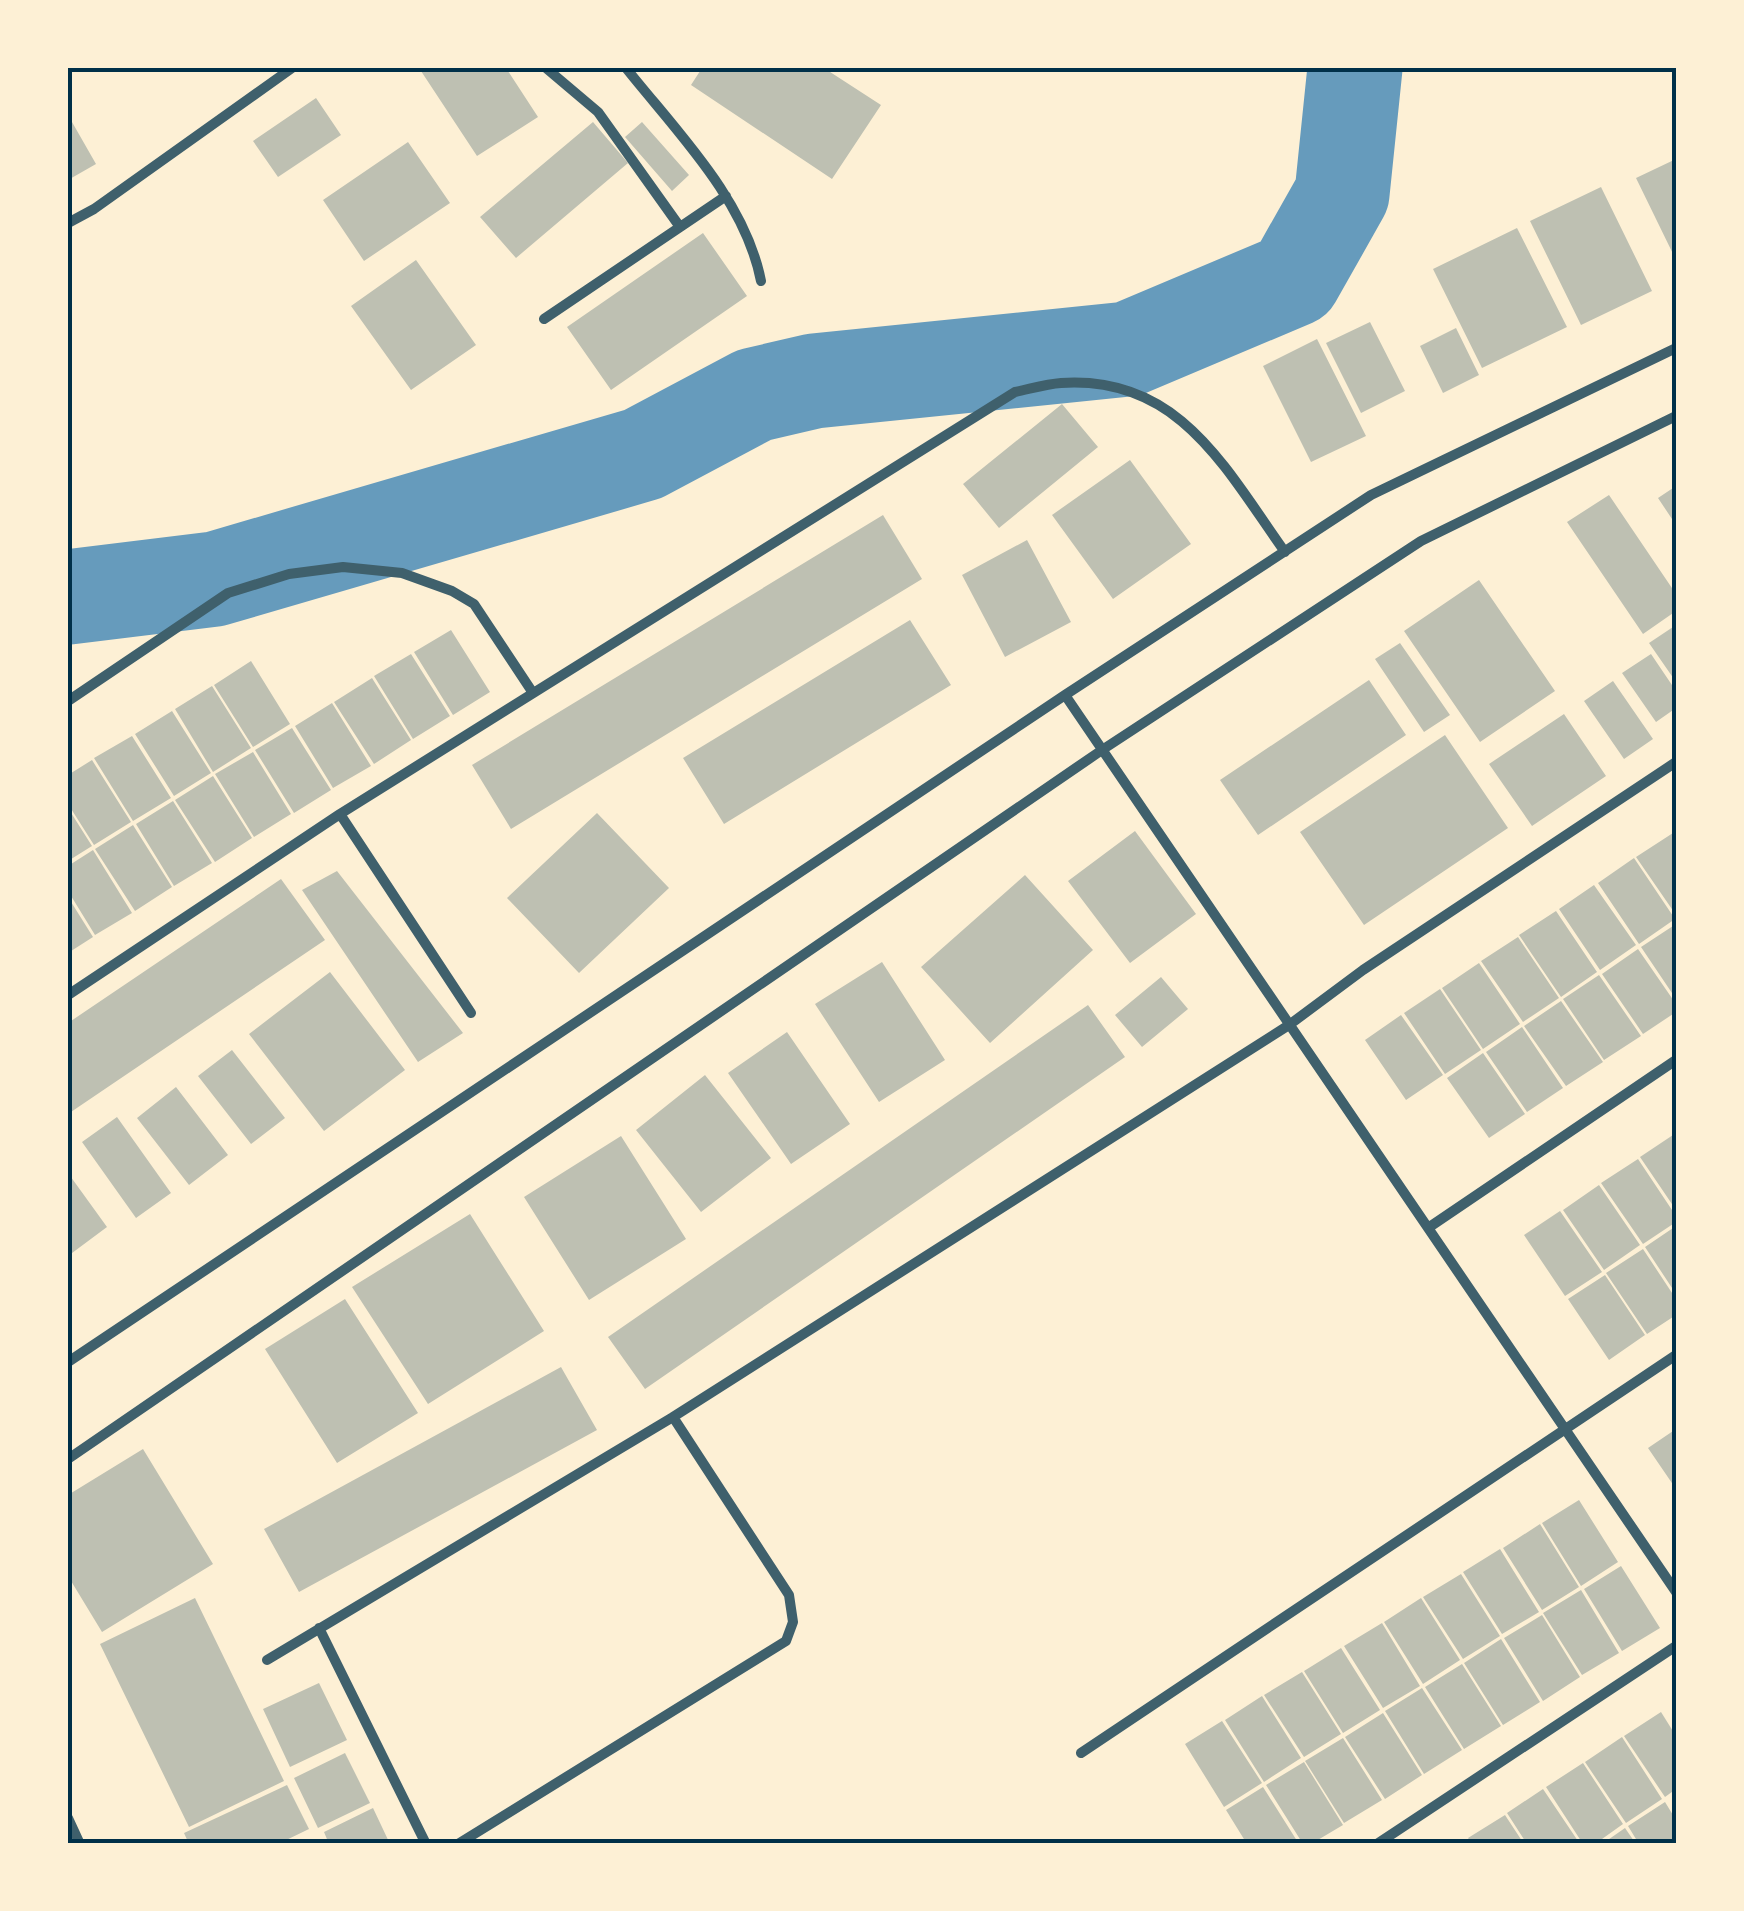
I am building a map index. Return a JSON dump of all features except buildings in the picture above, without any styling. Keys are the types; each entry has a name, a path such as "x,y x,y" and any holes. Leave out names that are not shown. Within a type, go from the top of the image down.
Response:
{"street":[{"path":"68,223 94,209 292,68"},
{"path":"546,68 598,112 680,227"},
{"path":"626,68 726,196 756,253 761,280"},
{"path":"544,319 726,196"},
{"path":"68,1362 1065,695 1372,495 1676,348"},
{"path":"68,995 340,814 1015,392 1060,383 1110,386 1141,394 1169,409 1211,450 1284,552"},
{"path":"68,1459 1102,750 1421,542 1676,416"},
{"path":"68,701 228,593 289,574 342,568 402,573 452,591 474,604 533,693"},
{"path":"1065,695 1676,1592"},
{"path":"268,1660 673,1418 1289,1025 1363,970 1676,762"},
{"path":"340,814 471,1012"},
{"path":"1428,1228 1676,1060"},
{"path":"1082,1753 1676,1356"},
{"path":"458,1844 786,1641 793,1622 789,1595 673,1418"},
{"path":"320,1628 426,1844"},
{"path":"1376,1844 1676,1646"},
{"path":"68,1818 80,1844"}],"waterway":[{"path":"68,597 215,579 643,454 754,395 814,381 1128,349 1294,279 1342,194 1355,68"}]}
